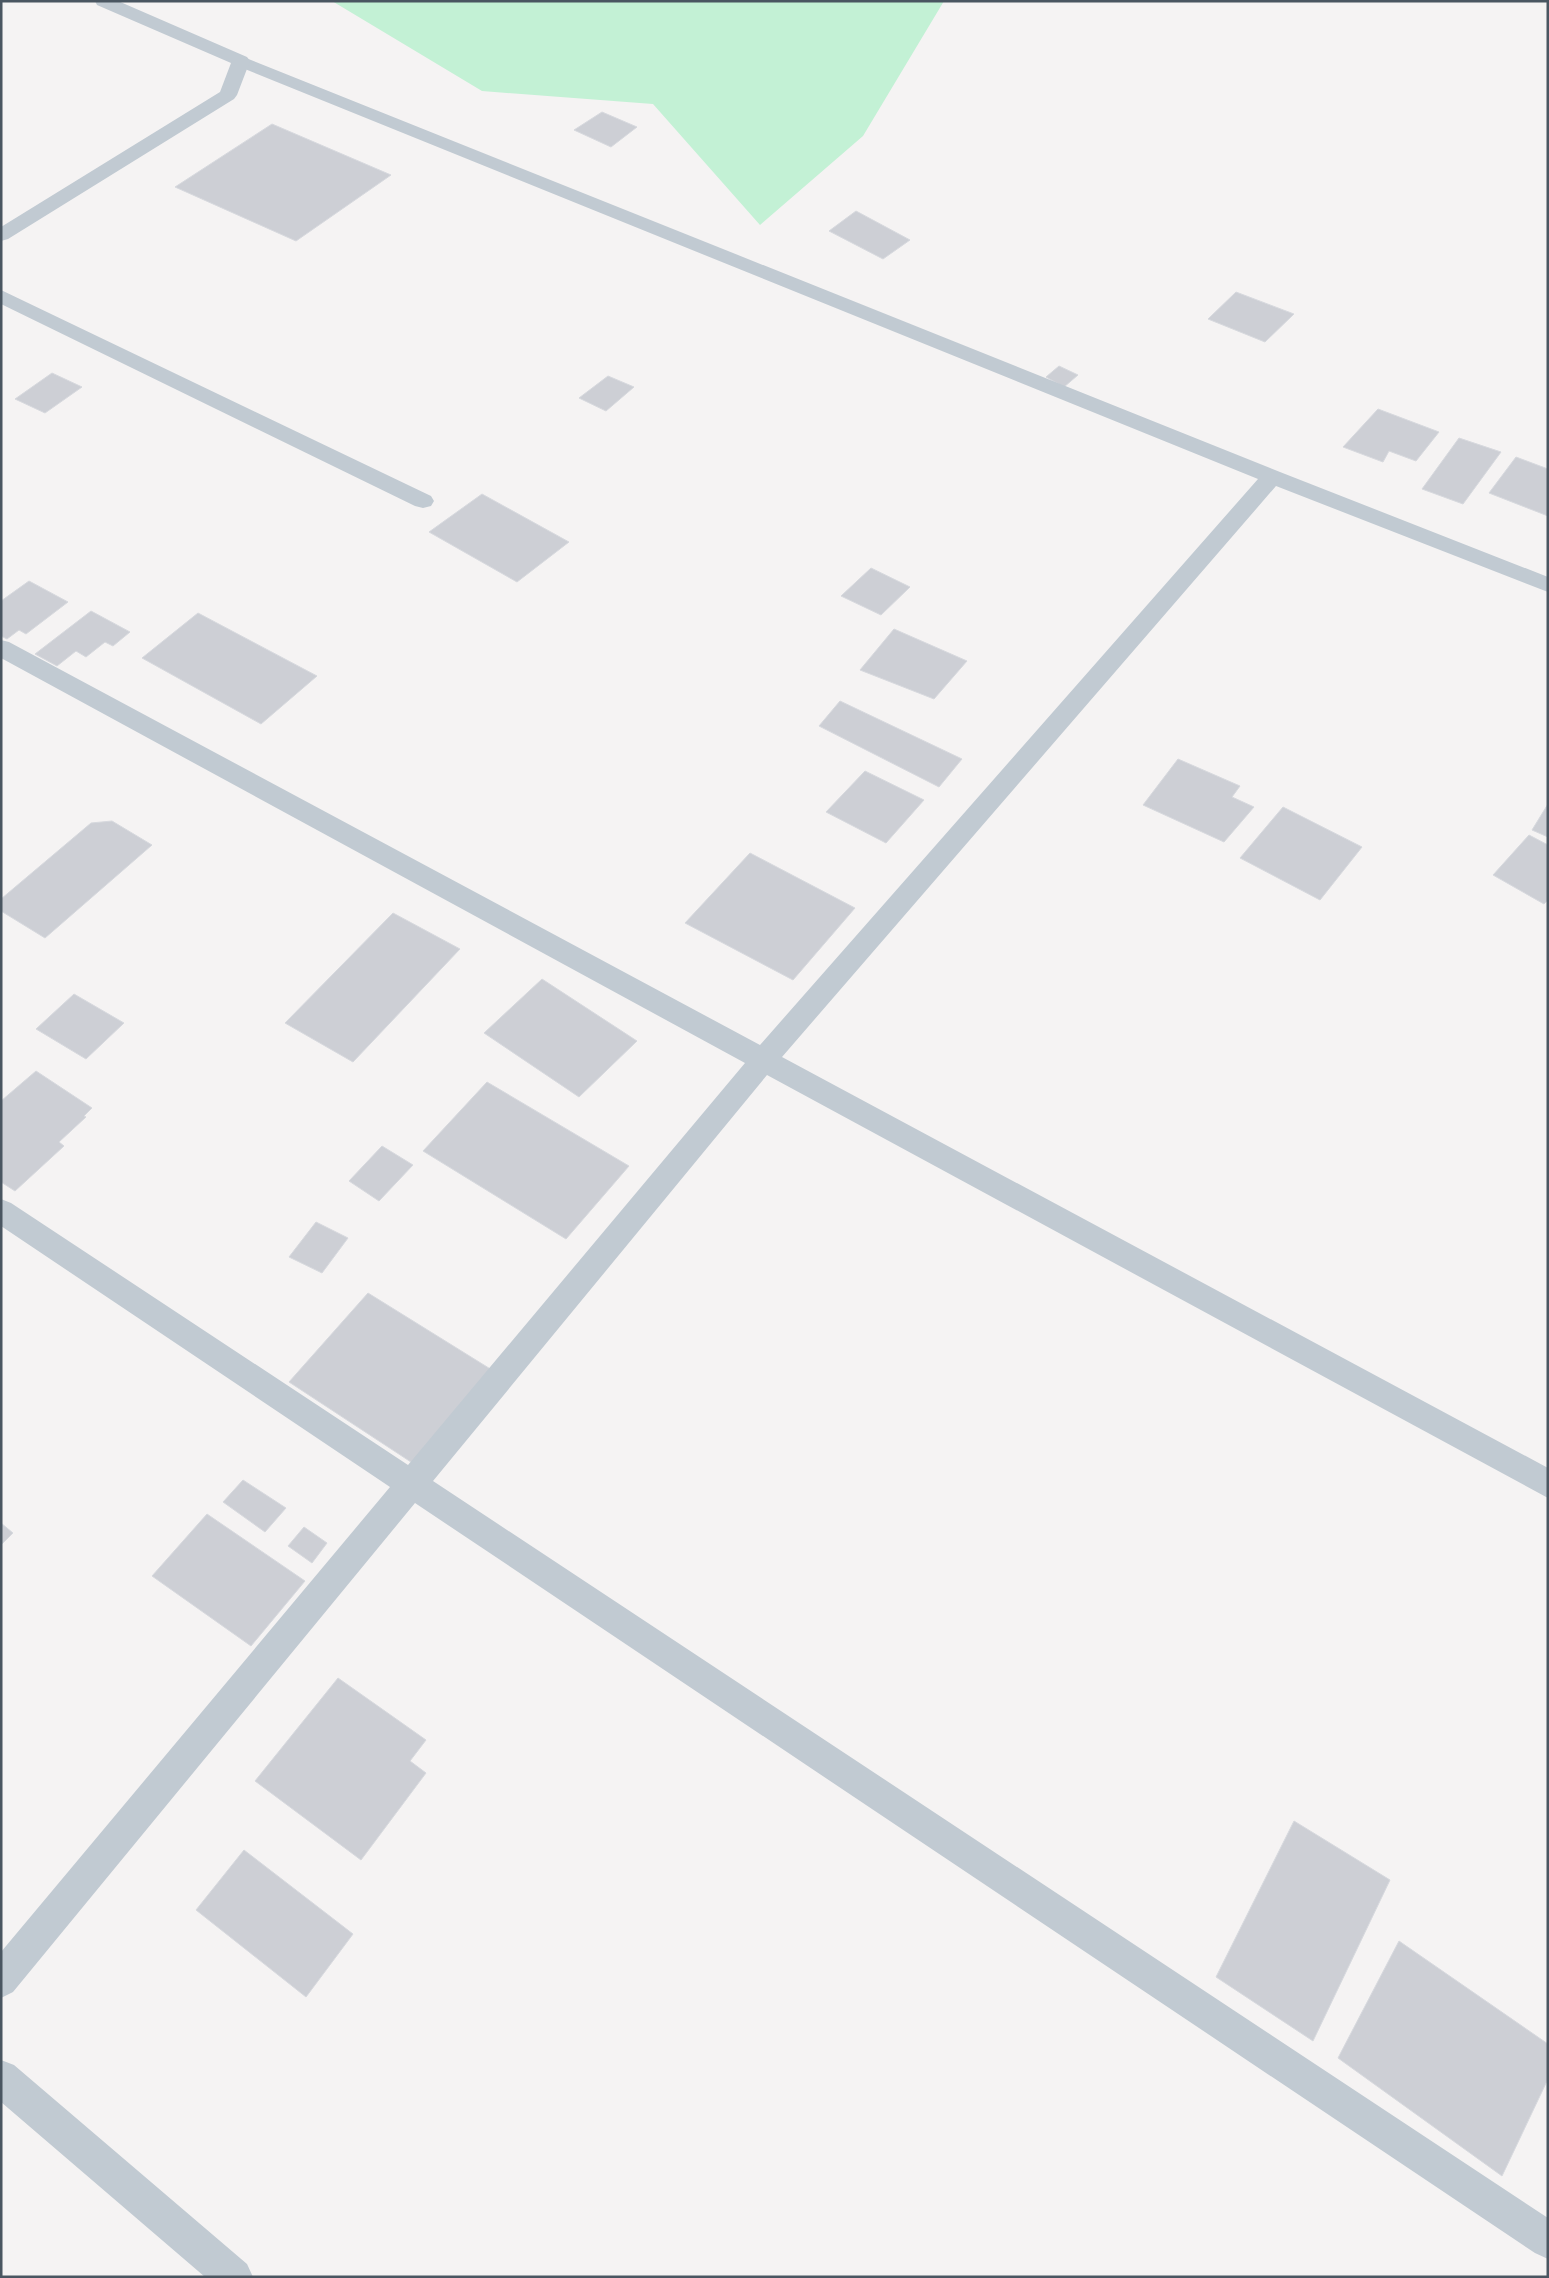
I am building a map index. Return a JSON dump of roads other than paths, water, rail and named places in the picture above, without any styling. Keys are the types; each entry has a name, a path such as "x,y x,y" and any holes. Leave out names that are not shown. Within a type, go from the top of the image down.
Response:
{"street":[{"path":"103,1 241,61 1272,477 1548,585"},
{"path":"1,236 228,95 241,61"},
{"path":"1,296 423,501"},
{"path":"1,1980 763,1060 1272,477"},
{"path":"1,648 1548,1484"},
{"path":"1,1211 1548,2240"},
{"path":"1,2078 234,2277"}]}
